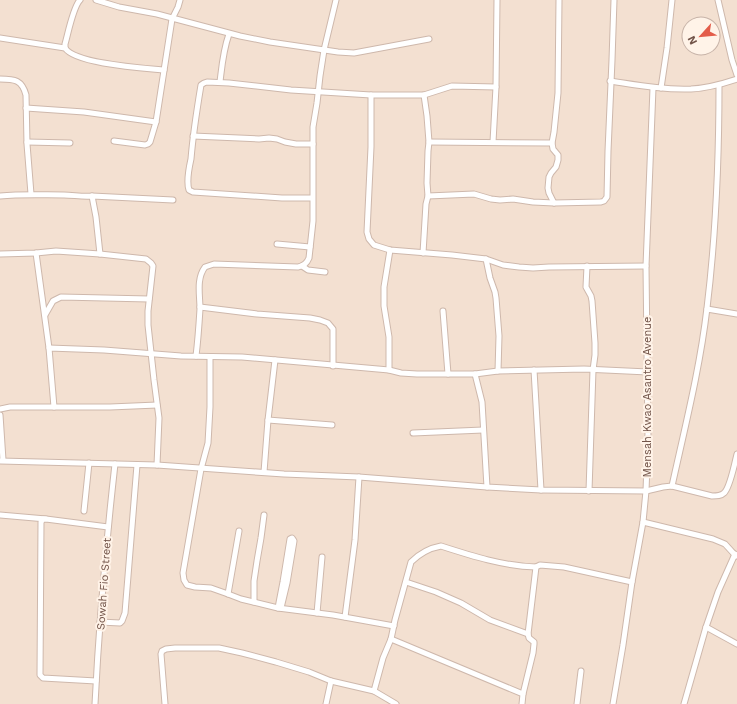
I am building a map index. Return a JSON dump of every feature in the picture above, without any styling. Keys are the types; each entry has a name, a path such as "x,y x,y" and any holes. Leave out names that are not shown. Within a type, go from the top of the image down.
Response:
{"street":[{"path":"65,48 73,17 80,0"},
{"path":"96,0 119,7 157,14 229,34 270,42 338,52 354,53 429,39"},
{"path":"114,141 145,145 150,142 156,122 172,19 180,0"},
{"path":"196,356 200,307 199,289 202,271 205,267 214,264 298,267 307,262 309,258 312,221 313,127 318,103 318,91 324,50 336,0"},
{"path":"493,142 496,87 497,0"},
{"path":"554,203 549,193 549,177 556,167 558,160 558,155 553,149 552,143 558,93 559,0"},
{"path":"428,196 474,194 491,199 513,199 554,203 604,201 606,197 614,0"},
{"path":"661,88 672,0"},
{"path":"718,0 737,75"},
{"path":"220,82 224,47 229,34"},
{"path":"0,38 65,48 67,51 90,60 117,65 164,70"},
{"path":"0,79 20,82 26,95 26,142 31,194"},
{"path":"610,81 653,88 692,88 719,84 737,79"},
{"path":"312,198 282,198 193,192 189,190 188,186 197,106 202,85 204,83 220,82 291,90 371,95 424,95 452,86 496,87"},
{"path":"672,486 690,407 707,309 713,249 719,152 719,84"},
{"name":"Mensah Kwao Asantro Avenue","path":"612,704 616,691 632,582 643,522 646,490 648,372 646,266 653,88"},
{"path":"371,95 371,147 367,232 374,245 390,250 486,259 503,265 519,267 646,266"},
{"path":"423,253 426,204 428,196 427,175 429,142 424,95"},
{"path":"26,108 84,112 156,122"},
{"path":"193,136 259,140 269,138 296,144 312,144"},
{"path":"26,142 70,143"},
{"path":"429,142 552,143"},
{"path":"0,196 31,194 173,200"},
{"path":"92,196 96,216 100,254"},
{"path":"277,244 310,247"},
{"path":"389,370 389,337 384,306 384,287 390,250"},
{"path":"0,254 56,251 146,259 151,262 153,266 148,325 159,418 156,466"},
{"path":"36,253 49,348 54,407"},
{"path":"486,259 496,298 499,336 498,371"},
{"path":"302,266 308,270 325,272"},
{"path":"587,266 586,287 592,301 595,343 589,491"},
{"path":"45,315 53,301 61,297 149,299"},
{"path":"200,307 257,314 310,318 328,323 333,329 333,366"},
{"path":"707,309 737,314"},
{"path":"443,311 448,374"},
{"path":"49,348 181,356 237,357 389,370 401,373 417,374 475,374 498,371 584,369 648,372"},
{"path":"210,357 208,443 201,469 183,573 184,580 190,586 206,587 241,599 279,608 345,617 394,626"},
{"path":"264,472 275,360"},
{"path":"534,370 541,490"},
{"path":"475,374 482,402 487,487"},
{"path":"0,408 157,405"},
{"path":"0,415 2,461 156,466 359,477 541,490 646,490 672,486 712,496 718,496 724,494 728,488 737,454"},
{"path":"268,420 332,425"},
{"path":"413,433 483,430"},
{"path":"84,511 89,463"},
{"name":"Sowah Fio Street","path":"96,704 96,681 108,526 116,464"},
{"path":"100,622 120,623 125,613 137,465"},
{"path":"345,617 356,533 359,477"},
{"path":"0,515 108,526"},
{"path":"254,602 254,581 264,515"},
{"path":"46,519 43,519 41,522 41,677 96,681"},
{"path":"643,522 713,539 724,544 736,555 718,592 706,627 684,704"},
{"path":"228,594 239,531"},
{"path":"374,690 383,658 391,639 412,562 417,556 435,547 441,546 475,557 519,566 536,567 540,565 564,567 632,582"},
{"path":"317,613 322,557"},
{"path":"279,608 288,565"},
{"path":"522,704 533,654 534,642 529,638 528,634 536,567"},
{"path":"406,582 436,592 461,603 490,620 528,634"},
{"path":"706,627 737,644"},
{"path":"391,639 523,694"},
{"path":"165,704 162,651 175,648 220,648 276,662 309,672 331,681 374,690 396,704"},
{"path":"577,704 581,671"},
{"path":"326,704 331,681"}],"shaded area":[{"path":"0,0 737,0 737,704 0,704"}]}
